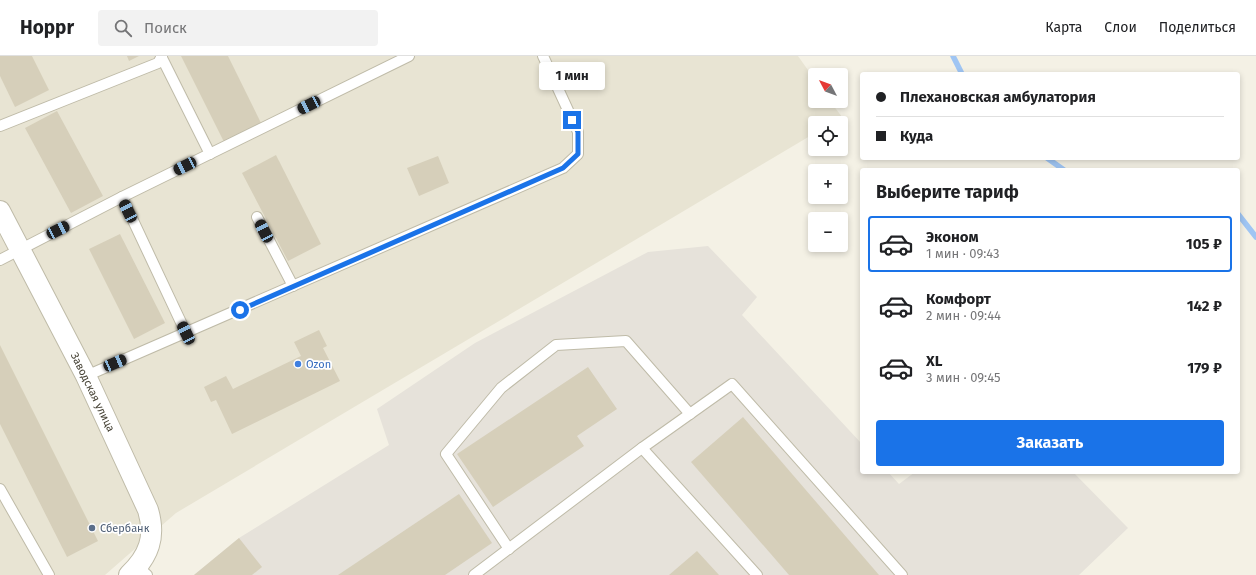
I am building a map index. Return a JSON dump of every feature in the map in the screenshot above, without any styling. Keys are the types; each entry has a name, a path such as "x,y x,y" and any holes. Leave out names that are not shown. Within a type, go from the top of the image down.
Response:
{"street":[{"name":"Заводская улица","path":"0,211 86,376 143,496 150,517 152,540 138,572"}],"lane":[{"path":"162,56 210,154"},
{"path":"0,126 158,63 162,56"},
{"path":"0,260 122,197 409,56"},
{"path":"86,376 563,168 578,154 578,132 543,56"},
{"path":"122,197 186,333"},
{"path":"257,217 293,286"},
{"path":"509,549 446,454 501,388 556,345 626,341 690,414"},
{"path":"474,575 642,448 732,384 902,575"},
{"path":"642,448 757,575"},
{"path":"0,489 49,575"}],"shaded area":[{"path":"0,56 798,56 808,70 808,108 835,108 841,116 808,116 808,137 176,513 105,575 0,575"},
{"path":"708,246 757,297 742,315 860,442 860,474 890,474 899,484 912,474 1075,474 1128,528 1079,575 194,575 239,538 389,445 377,409 475,343 648,252"}],"building":[{"path":"0,56 32,56 49,90 15,107 0,76"},
{"path":"127,56 139,56 129,61"},
{"path":"181,56 228,56 261,123 224,142"},
{"path":"57,111 103,196 71,213 25,128"},
{"path":"276,155 321,244 288,261 242,173"},
{"path":"438,156 449,183 419,196 407,168"},
{"path":"120,234 165,323 134,339 89,249"},
{"path":"319,330 327,346 323,348 340,381 232,434 216,400 211,402 204,387 226,376 233,389 301,356 294,342"},
{"path":"0,345 98,541 67,557 0,424"},
{"path":"588,367 617,409 577,436 584,446 493,507 457,454"},
{"path":"743,417 879,575 789,575 691,462"},
{"path":"459,494 492,543 445,575 338,575"},
{"path":"239,538 262,567 252,575 194,575"},
{"path":"697,551 719,575 669,575"}],"waterway":[{"path":"953,56 961,72"},
{"path":"1050,160 1061,168"},
{"path":"1240,217 1256,237"}],"place":[{"name":"Ozon","path":"298,364"},
{"name":"Сбербанк","path":"92,528"}],"route":[{"path":"240,310 563,168 578,154 578,132 572,120"}]}
